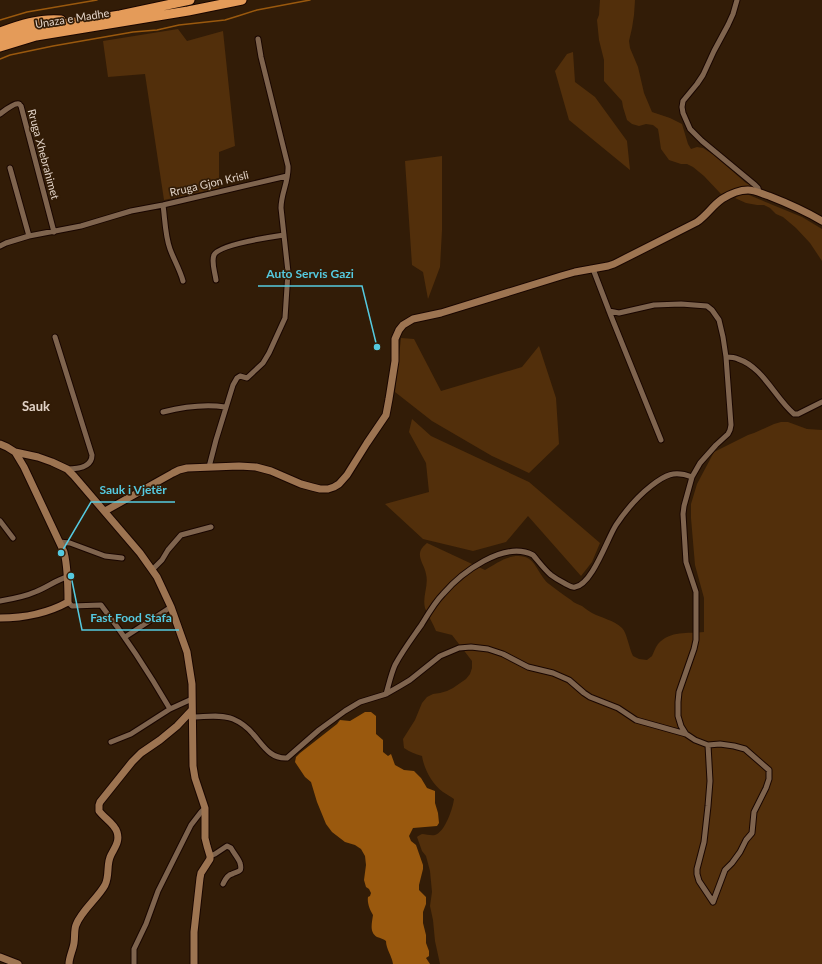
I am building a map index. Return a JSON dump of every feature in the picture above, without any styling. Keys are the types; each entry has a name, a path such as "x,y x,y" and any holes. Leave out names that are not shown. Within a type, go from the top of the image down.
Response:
{"highway":[{"name":"Unaza e Madhe","path":"0,39 32,29 120,15 190,0"},
{"name":"Unaza e Madhe","path":"0,47 48,34 188,11 242,0"},
{"path":"0,32 28,23 47,20 74,22"},
{"path":"0,52 32,42 48,34"}],"street":[{"path":"737,0 733,14 703,75 683,101 682,107 690,129 702,141 755,185 759,192"},
{"path":"209,467 225,407 233,385 237,378 240,376 247,378 263,363 269,354 285,318 288,272 281,199 286,185 288,171 258,39"},
{"name":"Rruga Xhebrahimet","path":"0,114 14,104 17,103 21,106 54,232"},
{"path":"10,168 29,236"},
{"name":"Rruga Gjon Krisli","path":"0,246 29,236 81,226 131,210 163,205 288,176"},
{"path":"105,511 179,470 187,468 256,467 272,471 312,487 328,489 334,487 347,475 366,443 386,415 394,362 395,339 399,330 407,322 561,276 614,264 702,219 723,198 742,190 759,192 822,220"},
{"path":"163,205 170,249 181,273 183,282"},
{"path":"216,280 213,259 218,250 232,245 284,235"},
{"path":"593,268 661,440"},
{"path":"609,311 619,312 654,305 681,304 707,306 719,320 723,337 730,405 730,430 728,434 716,444 700,463 692,477 683,514 686,562 696,592 696,640 679,692 678,702 678,716 681,726 686,734"},
{"path":"55,337 92,455 91,462 83,467 66,469"},
{"path":"726,357 739,359 754,369 794,414 798,414 822,402"},
{"path":"163,412 189,406 225,407"},
{"path":"0,444 15,452 38,457 66,469 74,476 140,552 157,577 171,607 187,652 192,684 193,766 195,778 205,808 206,838 210,856 200,878 194,932 194,964"},
{"path":"15,452 24,467 60,542 66,561 68,602 72,606 101,605 139,657 170,709"},
{"path":"386,694 395,666 409,642 441,595 469,570 488,558 498,554 508,552 528,553 533,555 552,576 574,588 580,586 593,571 615,526 642,493 668,474 686,474 692,477"},
{"path":"0,521 13,538"},
{"path":"152,570 162,560 168,550 181,535 211,527"},
{"path":"60,542 70,543 105,556 122,558"},
{"path":"0,601 35,592 62,578 67,577"},
{"path":"0,618 45,611 68,602"},
{"path":"125,637 171,607"},
{"path":"69,964 74,941 75,925 101,892 106,883 109,861 116,848 118,840 117,830 99,811 100,802 141,753 160,740 192,714 234,720 252,732 272,754 280,758 287,758 319,730 345,711 360,702 386,694 410,680 440,656 459,648 471,647 488,649 503,654 528,667 553,673 569,680 584,693 618,708 636,720 686,734 695,740 708,745 720,744 734,746 745,750 769,770 769,778 766,788 754,812 752,833 732,863 725,870 713,902 697,874 704,842 708,806 710,781 708,745"},
{"path":"111,742 131,734 170,709 192,699"},
{"path":"134,964 134,949 146,924 158,891 191,825 200,812 205,808"},
{"path":"210,856 227,846 231,848 240,862 238,873 229,876 223,884"},
{"path":"0,957 18,964"}],"shaded area":[{"path":"600,0 635,0 629,41 630,48 638,67 644,93 652,112 682,124 691,149 697,147 703,148 714,155 746,183 753,186 737,188 721,194 693,167 669,160 661,149 658,129 653,125 646,124 639,126 632,124 627,120 622,101 604,81 604,60 599,40 597,20 599,15"},
{"path":"178,29 187,41 223,31 235,146 219,152 219,188 164,200 145,74 108,77 103,41"},
{"path":"573,52 575,82 595,97 627,141 630,170 569,120 555,71 567,54"},
{"path":"442,156 442,230 440,267 428,299 423,272 412,265 405,161"},
{"path":"740,195 749,195 802,217 822,229 822,261 810,243 783,217 776,214 764,205 746,203 735,198"},
{"path":"401,338 414,339 441,391 522,367 539,346 556,398 559,444 529,473 492,456 432,421 395,392"},
{"path":"412,419 431,436 529,482 600,543 592,562 581,576 528,516 506,542 473,551 423,539 385,504 429,492 426,463 409,432"},
{"path":"781,422 788,422 807,429 822,430 822,964 440,964 430,906 432,892 430,871 426,856 422,851 417,837 422,834 435,835 439,833 448,819 454,799 439,789 432,781 422,756 404,748 403,739 415,720 422,703 427,697 447,691 466,679 472,668 472,661 452,635 436,631 426,611 424,600 427,578 420,558 422,549 427,543 485,570 514,556 525,557 532,561 549,584 573,602 596,615 619,625 625,633 633,656 639,659 647,660 652,656 658,644 668,636 704,632 704,598 695,565 691,504 697,484 714,452 748,435"},
{"path":"365,712 371,712 376,716 376,734 383,740 383,752 388,756 391,754 395,765 404,770 414,771 421,778 427,788 435,791 435,803 439,823 437,826 413,828 409,836 411,841 416,845 423,865 419,890 426,897 426,904 423,912 423,923 426,943 429,951 429,956 426,958 430,964 393,964 386,941 374,935 372,930 373,915 368,899 371,893 366,887 364,880 366,865 365,856 361,849 355,845 345,842 332,832 326,824 311,782 305,777 295,762 296,757 300,753 340,720 350,721"}],"waterway":[{"path":"0,20 27,12 97,0"},
{"path":"0,59 10,55 53,46 133,32 225,20 257,10 310,0"}],"place":[{"name":"Auto Servis Gazi","path":"377,347"},
{"name":"Sauk i Vjetër","path":"61,553"},
{"name":"Fast Food Stafa","path":"71,576"}],"district":[{"name":"Sauk","path":"36,406"}]}
